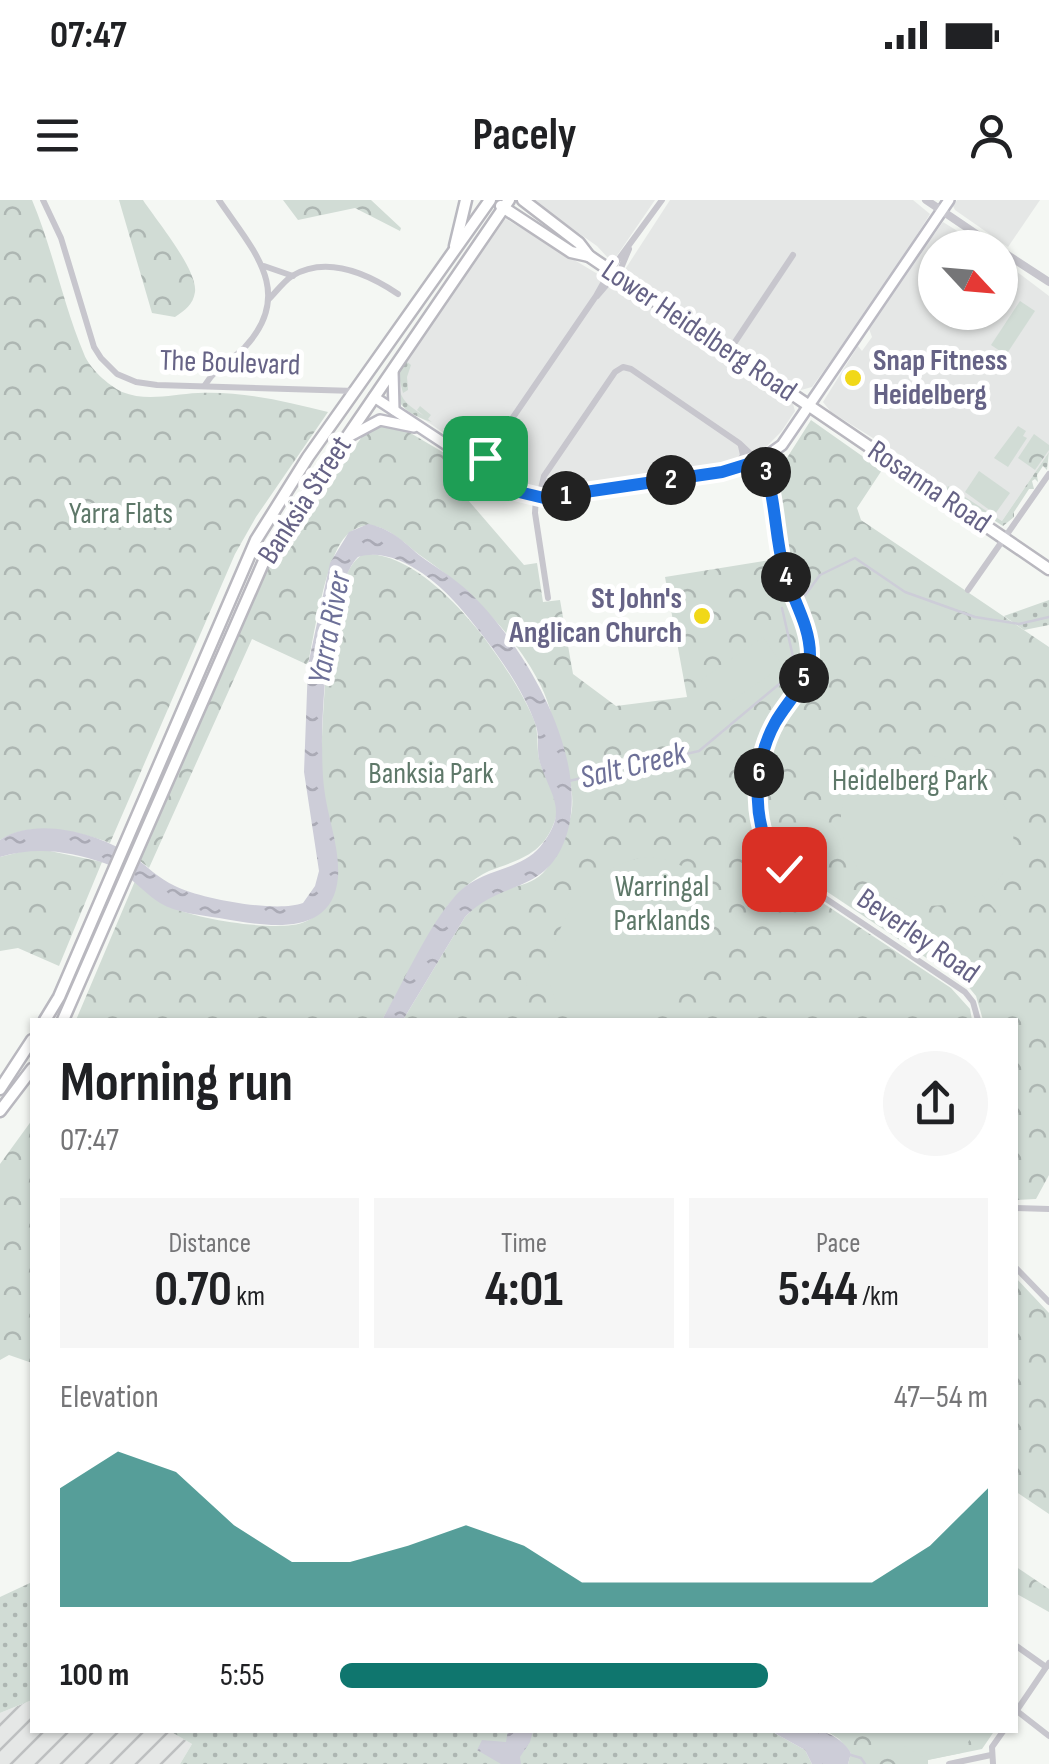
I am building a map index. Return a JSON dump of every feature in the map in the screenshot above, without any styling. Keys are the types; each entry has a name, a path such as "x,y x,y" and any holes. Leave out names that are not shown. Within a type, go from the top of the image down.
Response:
{"main road":[{"path":"454,252 466,200"},
{"name":"Banksia Street","path":"141,823 256,540 295,476 491,200"},
{"name":"Lower Heidelberg Road","path":"491,200 507,204 576,254 589,256"},
{"name":"Lower Heidelberg Road","path":"523,200 579,243 589,256 808,405"},
{"path":"355,391 374,397 512,488 538,497 734,469 760,460 782,445 949,200"},
{"name":"Banksia Street","path":"141,823 262,565 507,204"},
{"path":"394,368 394,410"},
{"name":"Rosanna Road","path":"808,405 1049,569"},
{"path":"344,441 380,420 426,431"},
{"path":"64,1018 141,823"},
{"path":"46,1018 106,905"},
{"path":"0,1088 30,1043"},
{"path":"0,1110 30,1071"}],"street":[{"name":"The Boulevard","path":"42,200 61,238 90,336 100,358 117,374 136,382 355,391"},
{"path":"219,200 262,265 268,277 269,300"},
{"path":"479,467 662,200"},
{"path":"926,200 971,230"},
{"path":"729,350 793,255"},
{"path":"1018,261 1048,280"},
{"path":"262,265 292,276"},
{"path":"205,386 219,366 255,334 269,300 292,276 327,266 361,273 398,294"},
{"path":"219,366 217,377 222,386"},
{"path":"548,598 534,508 544,476 622,367 631,369 760,460"},
{"path":"734,469 743,455 741,444"},
{"name":"Beverley Road","path":"760,460 769,484 784,572 809,646 808,666 773,725 759,772 761,818 772,855 792,876 965,992 977,1018"},
{"path":"968,590 1049,474"},
{"path":"1018,1208 1049,1209"},
{"path":"1018,1270 1049,1302"},
{"path":"1018,1647 1048,1665 1018,1711"},
{"path":"1018,1715 1049,1736"},
{"path":"948,1764 992,1760 1003,1733"}],"shaded area":[{"path":"532,200 655,200 610,260 597,246"},
{"path":"670,200 913,200 930,214 882,291 812,387 801,390 624,271"},
{"path":"957,200 1040,200 1018,232 984,230 953,206"},
{"path":"506,219 656,309 793,404 795,411 781,432 765,448 739,460 559,490 538,490 515,482 403,405 397,397 396,373"},
{"path":"943,222 956,230 937,230"},
{"path":"918,257 918,330 1018,330 1018,273 1049,296 1049,452 1002,521 947,487 946,490 905,458 831,412 823,402 858,346 862,351 872,337 868,326"},
{"path":"30,1701 30,1733 173,1733 192,1744 180,1764 0,1764 0,1713"}],"green space":[{"name":"Yarra Flats","path":"0,200 32,200 86,359 117,389 141,397 247,395 328,412 235,554 110,843 40,829 0,840"},
{"path":"119,200 143,200 190,271 194,297 175,317 152,313"},
{"path":"283,200 371,200 401,228 400,231 355,208 298,220"},
{"path":"1020,301 1035,311 1006,355 991,345 1001,330 1018,330"},
{"path":"411,351 406,361 411,365 408,390 403,393 399,375 404,363"},
{"path":"398,377 403,398 411,406 424,416 417,410 420,406 431,415 428,419 432,422 400,403"},
{"name":"Heidelberg Park","path":"811,420 882,470 857,508 861,520 1049,647 1049,1175 1036,1199 1018,1200 1018,1018 982,1018 976,996 967,985 793,869 771,838 762,801 764,762 777,726 806,684 815,652 810,622 787,553 778,472"},
{"name":"Warringal Parklands","path":"378,425 402,428 483,476 468,500 524,565 537,563 543,602 560,600 573,674 616,706 687,697 665,577 776,559 802,629 806,653 796,688 768,731 754,773 755,821 765,852 774,866 800,889 951,988 970,1009 972,1018 404,1018 465,917 487,898 532,881 547,868 566,832 572,791 547,700 519,650 458,584 378,527 357,528 340,545 322,596 308,665 252,639 149,868 140,861 268,567 364,434"},
{"path":"1018,426 1026,431 1023,436 1027,438 1008,467 994,458"},
{"path":"1034,434 1049,445 1035,470 1018,458"},
{"path":"1049,452 1047,470 1043,466 1037,475 1038,482 1032,481 1034,489 1029,489 1014,517 1003,526 946,490 948,486 1002,521"},
{"path":"979,471 1010,493 995,514 965,492"},
{"name":"Banksia Park","path":"364,554 390,558 416,571 441,591 488,643 534,720 539,759 557,807 549,834 528,855 483,874 452,900 383,1018 77,1018 135,881 167,905 228,922 292,925 321,912 321,779 327,662 335,612 347,574"},
{"path":"1049,600 1049,625 1024,630 1004,616"},
{"path":"763,637 783,666 721,708 701,680"},
{"path":"919,754 967,769 1002,802 1011,823 1013,845 1006,868 989,890 1007,912 1002,917 981,894 936,906 897,899 867,879 848,850 841,819 849,789 875,765"},
{"path":"36,848 102,862 59,966 18,948 0,951 0,857"},
{"name":"Warringal Parklands","path":"650,857 681,866 700,882 709,903 708,928 700,954 669,1002 652,1018 570,1018 555,1000 550,984 527,986 525,974 548,972 558,933 581,896 595,881 630,860"},
{"path":"30,1123 30,1362 9,1355 0,1360 0,1164"},
{"path":"1018,1280 1049,1313 1049,1514 1018,1493"},
{"path":"1018,1568 1049,1589 1049,1612 1018,1595"},
{"path":"30,1583 30,1701 0,1713 0,1597"},
{"path":"173,1733 774,1733 805,1750 812,1764 180,1764 192,1744"},
{"path":"830,1733 993,1733 982,1749 928,1760 928,1764 848,1764 851,1753"},
{"path":"906,1733 974,1733 961,1753 927,1760 900,1743"}],"water":[{"name":"Yarra River","path":"368,524 402,540 462,586 490,614 533,675 550,710 564,747 571,783 571,817 552,863 530,881 491,898 465,917 404,1018 383,1018 446,908 477,879 531,855 549,835 556,814 539,758 536,726 514,680 453,599 401,561 387,556 358,557 338,600 327,666 322,765 338,877 333,897 323,911 309,920 273,925 196,915 160,903 120,871 91,859 39,851 0,857 0,840 15,833 48,828 66,830 117,847 163,880 187,891 258,905 303,903 315,886 319,871 304,772 308,665 330,563 349,532"},
{"path":"508,1733 532,1733 520,1757 521,1764 501,1764 477,1750 482,1740 506,1742"},
{"path":"774,1733 825,1733 843,1743 851,1753 848,1764 812,1764 805,1750"}],"waterway":[{"name":"Salt Creek","path":"803,598 820,575 855,558 905,592 975,617 1019,624 1049,617"},
{"name":"Salt Creek","path":"569,781 699,751 796,670 782,608"},
{"path":"851,1755 865,1764"}],"place":[{"name":"Snap Fitness Heidelberg","path":"853,378"},
{"name":"St John's Anglican Church","path":"702,616"}],"route":[{"path":"485,458 479,467 507,486 544,498 722,472 761,460 769,484 784,572 804,625 810,655 802,681 771,730 759,772 764,836 772,855 784,869"}]}
